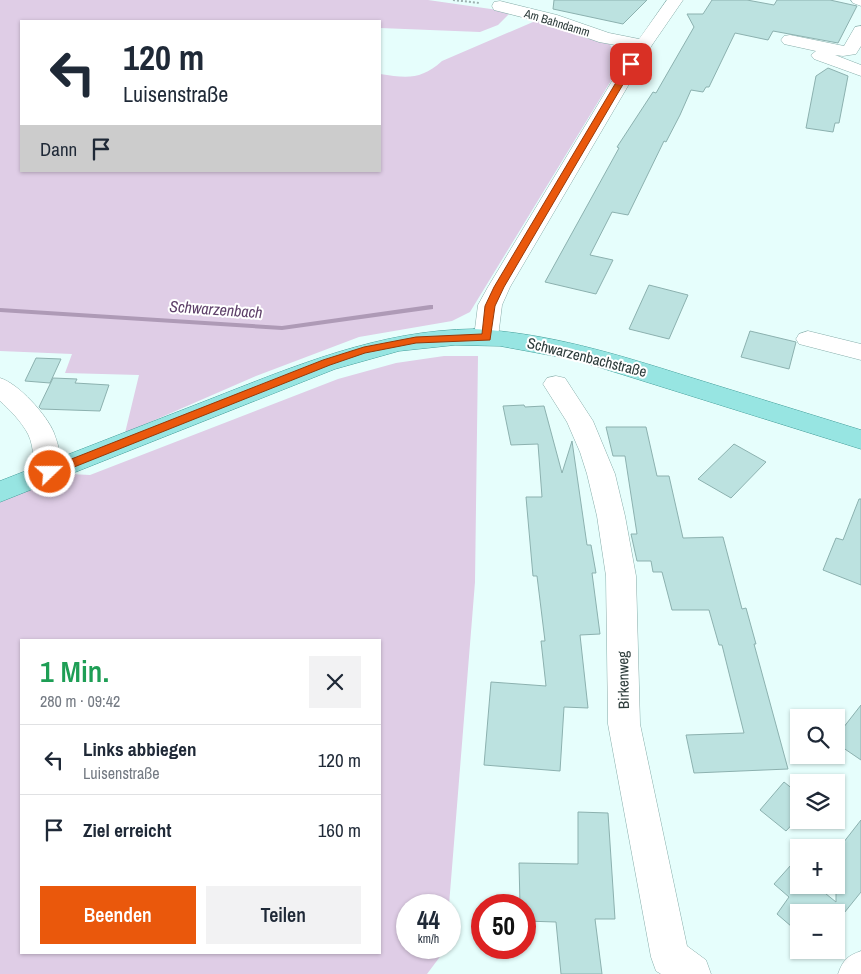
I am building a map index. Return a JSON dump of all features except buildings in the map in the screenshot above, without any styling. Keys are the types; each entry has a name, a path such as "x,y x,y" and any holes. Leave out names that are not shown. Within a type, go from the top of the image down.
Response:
{"main road":[{"name":"Schwarzenbachstraße","path":"0,492 326,363 364,350 416,340 486,337 542,343 602,358 861,440"}],"street":[{"path":"486,337 490,306 499,287 643,45 675,0"},
{"name":"Am Bahndamm","path":"500,6 551,19 605,38 643,45"},
{"path":"790,40 843,51 850,50 861,31"},
{"path":"818,55 861,71"},
{"path":"808,339 861,352"},
{"name":"Birkenweg","path":"556,384 580,421 603,483 621,576 624,724 670,957 692,974"},
{"path":"0,386 23,408 42,433 50,472"},
{"path":"857,974 861,970"}],"path":[{"path":"453,0 500,6"}],"shaded area":[{"path":"0,0 428,0 511,12 498,25 480,32 381,28 381,20 20,20 20,172 381,172 381,74 406,77 420,75 442,61 540,19 606,40 623,61 470,312 452,321 359,337 256,376 125,433 139,375 65,373 72,354 0,351"},
{"path":"444,356 478,356 475,582 450,894 396,894 396,959 438,959 427,974 0,974 0,502 70,474 90,475 338,379 396,363"}],"waterway":[{"name":"Schwarzenbach","path":"0,310 282,328 430,307"}],"route":[{"path":"50,472 326,363 364,350 433,338 486,337 490,306 499,287 631,64"}]}
